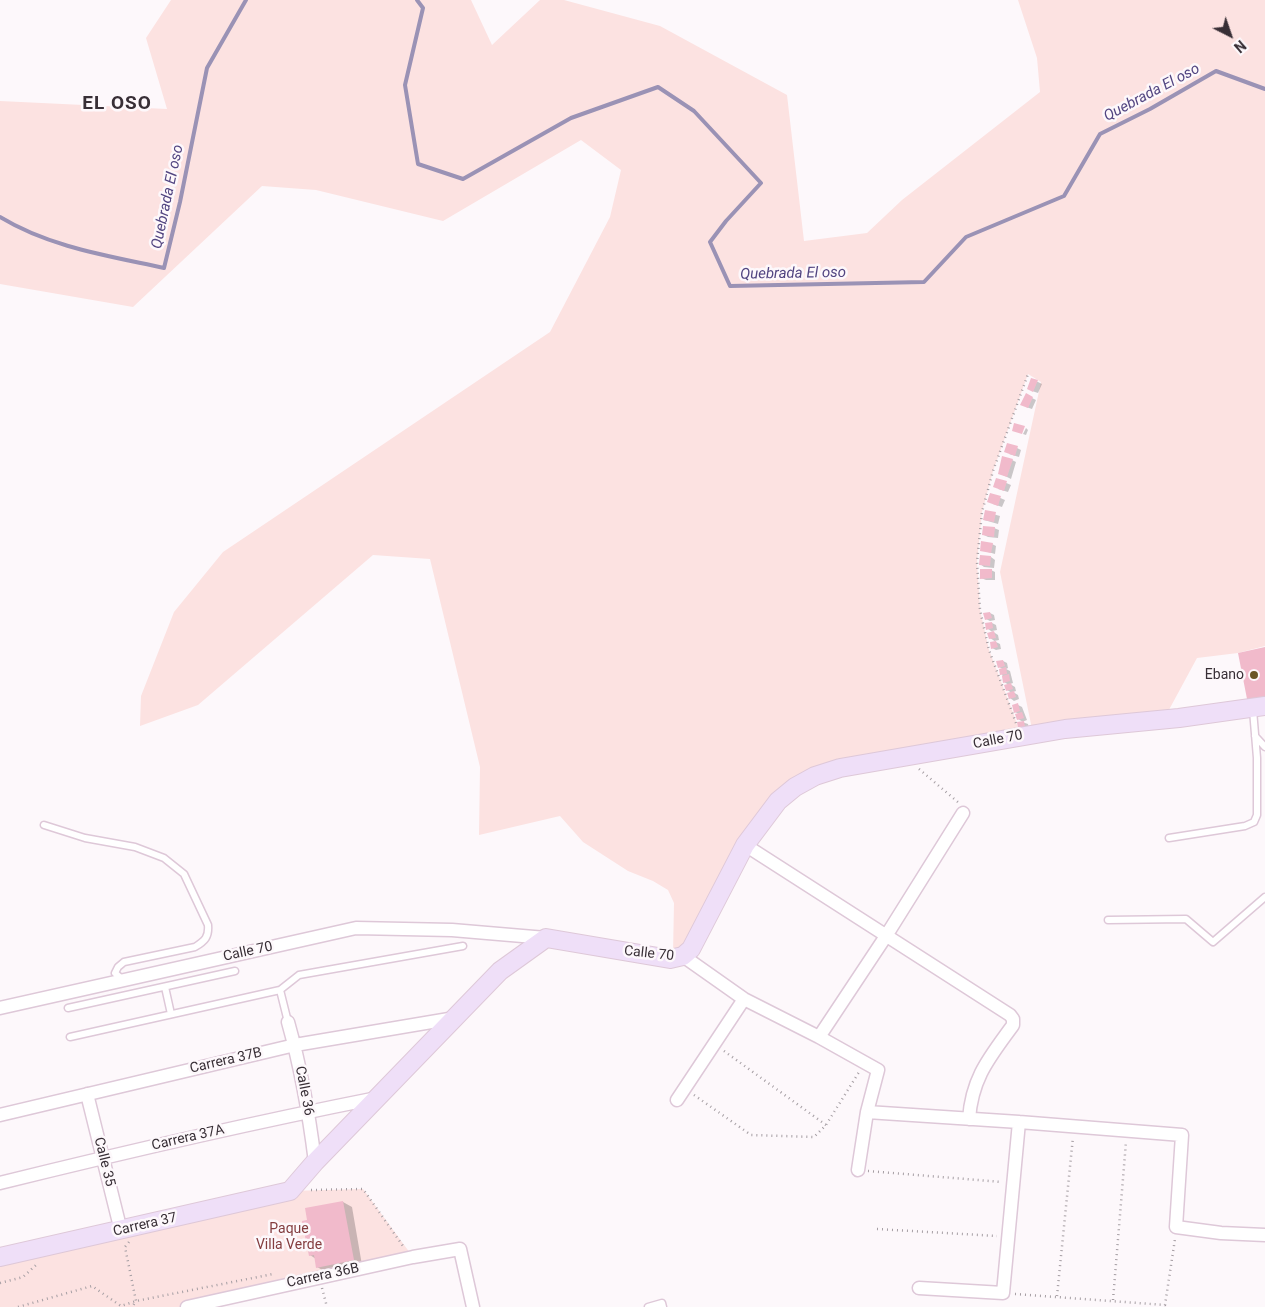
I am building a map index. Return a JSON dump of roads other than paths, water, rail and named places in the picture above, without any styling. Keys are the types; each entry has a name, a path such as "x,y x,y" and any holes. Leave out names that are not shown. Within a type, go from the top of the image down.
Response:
{"main road":[{"name":"Calle 70","path":"546,938 670,959 683,956 691,949 745,845 778,801 815,776 840,768 1065,729 1179,718 1259,707"},
{"path":"315,1162 500,972 546,938"},
{"name":"Carrera 37","path":"0,1257 290,1191 315,1162"}],"street":[{"path":"819,1037 886,936 963,813"},
{"path":"745,845 1010,1015 1013,1019 1013,1025 979,1073 970,1100 969,1119"},
{"name":"Calle 70","path":"0,1008 356,928 452,930 546,938"},
{"path":"683,956 744,999 819,1037 878,1070 867,1112 858,1170"},
{"path":"676,1100 744,999"},
{"name":"Carrera 37B","path":"0,1115 294,1045 455,1018"},
{"name":"Calle 36","path":"288,1022 308,1111 315,1162"},
{"name":"Calle 35","path":"87,1094 124,1230"},
{"name":"Carrera 37A","path":"0,1183 104,1157 308,1111 377,1098"},
{"path":"867,1112 1182,1135 1176,1228 1220,1233 1265,1235"},
{"path":"920,1288 1004,1293 1019,1122"},
{"name":"Carrera 36B","path":"187,1307 412,1257 460,1249 473,1307"}],"lane":[{"path":"1169,838 1245,826 1254,822 1257,815 1255,736 1259,707"},
{"path":"1255,736 1265,747"},
{"path":"44,825 85,838 136,847 164,858 184,874 208,925 209,934 204,941 194,947 124,962 115,973 123,980"},
{"path":"1108,920 1186,919 1213,942 1265,897"},
{"path":"70,1037 280,990 299,975 463,946"},
{"path":"68,1008 235,971"},
{"path":"165,987 171,1014"},
{"path":"280,990 288,1022"},
{"path":"648,1307 662,1303 663,1307"}],"waterway":[{"name":"Quebrada El oso","path":"0,217 39,236 59,243 164,268 180,202 207,68 246,0"},
{"name":"Quebrada El oso","path":"417,0 423,8 405,85 418,164 463,179 571,118 658,87 694,111 761,183 726,221 710,242 730,286 924,282 966,237 1064,196 1100,134 1150,109 1216,71 1265,89"}],"place":[{"name":"Ebano","path":"1254,675"}],"district":[{"name":"EL OSO","path":"117,104"}],"park label":[{"name":"Paque Villa Verde","path":"289,1238"}]}
